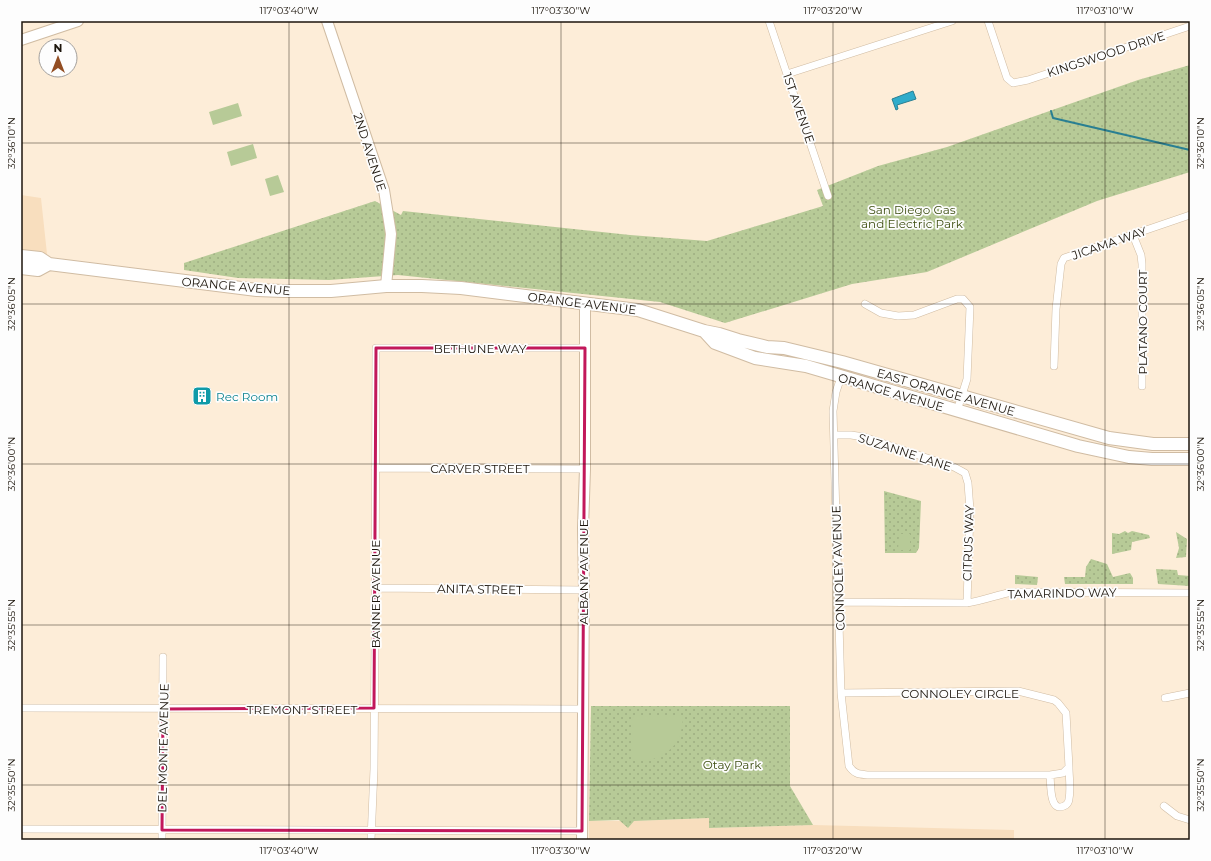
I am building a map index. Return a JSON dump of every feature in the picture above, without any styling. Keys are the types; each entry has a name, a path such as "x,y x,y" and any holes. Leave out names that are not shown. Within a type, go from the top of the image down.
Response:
{"main road":[{"name":"ORANGE AVENUE","path":"21,256 40,258 49,264 257,290 331,291 386,286 422,286 460,288 638,310 704,331 715,343 756,358 806,366 1072,444 1109,454 1152,459 1190,460"},
{"name":"ORANGE AVENUE","path":"21,268 38,270 49,264"},
{"name":"EAST ORANGE AVENUE","path":"704,331 767,347 784,348 845,362 962,397 1109,438 1153,444 1190,444"},
{"path":"841,377 845,362"}],"street":[{"path":"21,40 78,21"},
{"name":"2ND AVENUE","path":"327,21 384,190 391,234 386,286"},
{"name":"1ST AVENUE","path":"769,21 828,196"},
{"path":"787,74 952,21"},
{"name":"KINGSWOOD DRIVE","path":"988,21 1007,78 1013,83 1190,26"},
{"name":"JICAMA WAY","path":"1054,366 1056,309 1061,264 1064,258 1190,215"},
{"name":"PLATANO COURT","path":"1133,235 1141,255 1142,264 1142,386"},
{"path":"865,304 881,313 906,315 914,315 957,299 963,299 970,307 967,379 957,411"},
{"name":"ALBANY AVENUE","path":"582,836 585,303"},
{"name":"BETHUNE WAY","path":"376,348 585,348"},
{"name":"BANNER AVENUE","path":"371,840 374,769 376,348"},
{"name":"CONNOLEY AVENUE","path":"841,377 836,392 833,410 841,693 848,760 850,766 853,771 859,774 1050,775"},
{"name":"SUZANNE LANE","path":"834,435 864,437 954,467 965,473 968,483"},
{"name":"CARVER STREET","path":"375,468 585,469"},
{"name":"CITRUS WAY","path":"967,603 970,510 968,483"},
{"name":"ANITA STREET","path":"375,588 584,590"},
{"name":"TAMARINDO WAY","path":"838,602 967,603 1012,592 1190,593"},
{"name":"DEL MONTE AVENUE","path":"162,840 163,656"},
{"name":"CONNOLEY CIRCLE","path":"841,693 1018,691 1054,700 1066,713 1069,799 1067,804 1063,807 1056,806 1053,802 1050,775"},
{"path":"1165,698 1190,693"},
{"name":"TREMONT STREET","path":"21,708 582,709"},
{"path":"1050,775 1063,773 1069,768"},
{"path":"1164,806 1177,816 1190,820"},
{"path":"21,829 371,830 582,836"}],"highlighted area":[{"path":"376,348 585,348 582,831 162,830 163,709 374,708"}],"shaded area":[{"path":"21,195 41,198 47,254 21,251"},
{"path":"709,818 709,828 813,825 1014,830 1014,840 589,840 589,821"}],"green space":[{"name":"San Diego Gas and Electric Park","path":"1190,65 1190,172 1097,201 927,272 852,284 725,323 660,302 398,275 329,280 238,278 184,270 184,263 375,201 401,215 403,211 630,235 707,241 823,206 817,190 878,166 947,147 1138,80"},
{"path":"238,103 242,116 213,125 209,112"},
{"path":"253,144 257,158 231,166 227,152"},
{"path":"278,175 284,192 270,196 265,179"},
{"path":"884,491 921,501 919,548 916,553 885,553"},
{"path":"1125,531 1128,533 1132,531 1149,535 1150,538 1132,542 1131,550 1112,554 1112,533 1119,534"},
{"path":"1176,532 1187,539 1186,557 1176,558 1179,548"},
{"path":"899,534 910,534 910,550 898,550"},
{"path":"1091,559 1107,564 1113,577 1130,573 1133,578 1133,584 1065,584 1064,577 1085,577 1086,567"},
{"path":"1156,569 1177,570 1178,575 1190,576 1190,586 1158,584"},
{"path":"1015,575 1038,577 1037,585 1015,584"},
{"name":"Otay Park","path":"591,706 790,706 790,786 813,825 709,828 709,818 634,821 628,828 619,820 589,821"},
{"path":"634,715 683,715 683,723 676,743 667,753 650,760 631,761 631,722"}],"water":[{"path":"913,91 916,99 897,105 898,109 896,110 892,99"}],"waterway":[{"path":"1051,111 1053,118 1190,150"}],"place":[{"name":"Rec Room","path":"202,396"}]}
